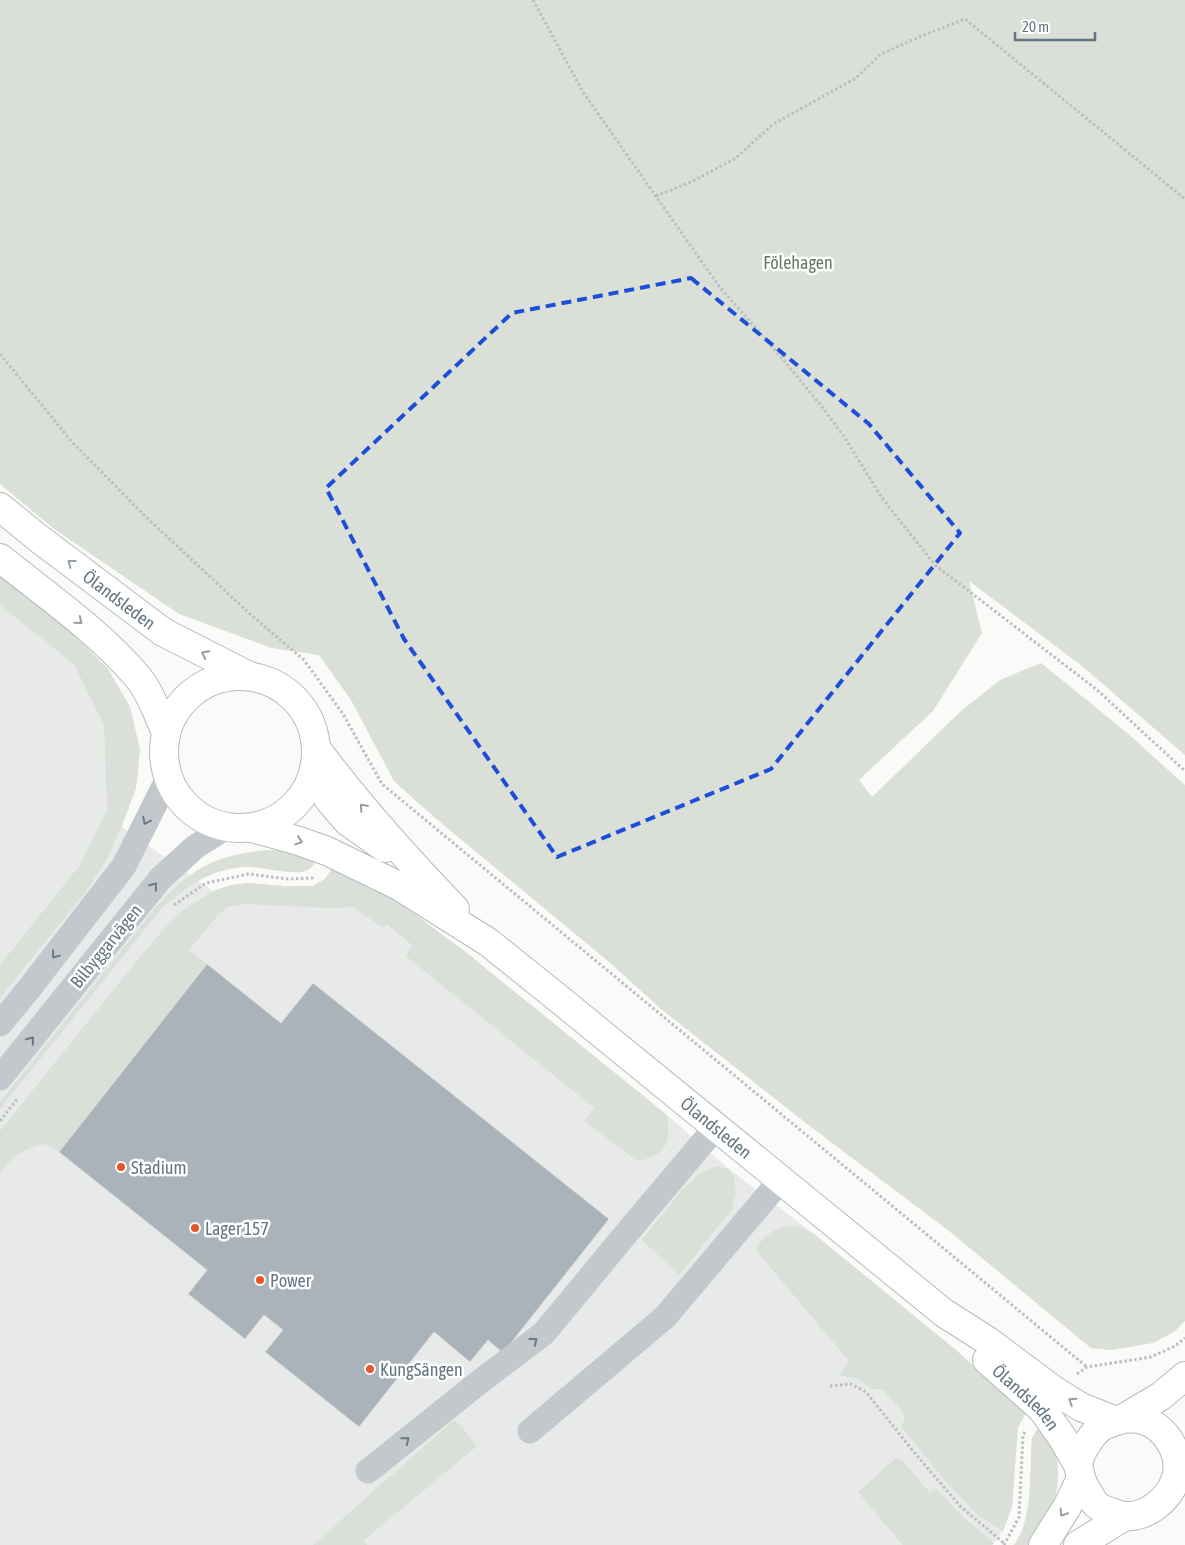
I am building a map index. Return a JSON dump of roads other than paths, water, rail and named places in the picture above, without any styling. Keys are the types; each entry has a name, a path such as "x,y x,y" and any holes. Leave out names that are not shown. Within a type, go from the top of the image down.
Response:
{"main road":[{"name":"Ölandsleden","path":"0,507 163,632 249,676 274,684 296,700 310,722 316,748 313,774 301,798 275,820 252,828"},
{"name":"Ölandsleden","path":"0,558 94,633 136,675 149,694 166,732"},
{"name":"Ölandsleden","path":"249,676 227,676 206,683 188,695 174,712 166,732 163,753 168,778 183,804 203,820 225,828 252,828 299,840 327,851 399,886 488,942"},
{"name":"Ölandsleden","path":"316,748 338,778 418,870 488,942 944,1313 988,1342 1048,1400 1062,1437 1080,1472"},
{"name":"Ölandsleden","path":"313,774 329,800 347,821 418,870"},
{"path":"1043,1545 1067,1507 1080,1472 1083,1450 1092,1436 1103,1427 1120,1420 1161,1396 1185,1376"},
{"name":"Ölandsleden","path":"1048,1400 1081,1407 1120,1420"},
{"path":"1080,1472 1097,1506 1112,1513 1125,1516 1137,1515 1153,1508 1167,1496 1176,1480 1180,1444 1172,1443 1160,1429 1143,1420 1120,1420"},
{"path":"1078,1545 1125,1516"}],"street":[{"name":"Bilbyggarvägen","path":"0,1024 124,866 168,778"},
{"name":"Bilbyggarvägen","path":"0,1078 160,879 195,847 225,828"},
{"path":"368,1471 544,1333 716,1127"},
{"path":"530,1432 665,1317 780,1181"}],"place":[{"name":"Stadium","path":"121,1167"},
{"name":"Lager 157","path":"195,1228"},
{"name":"Power","path":"260,1280"},
{"name":"KungSängen","path":"370,1369"}],"park label":[{"name":"Fölehagen","path":"798,262"}]}
